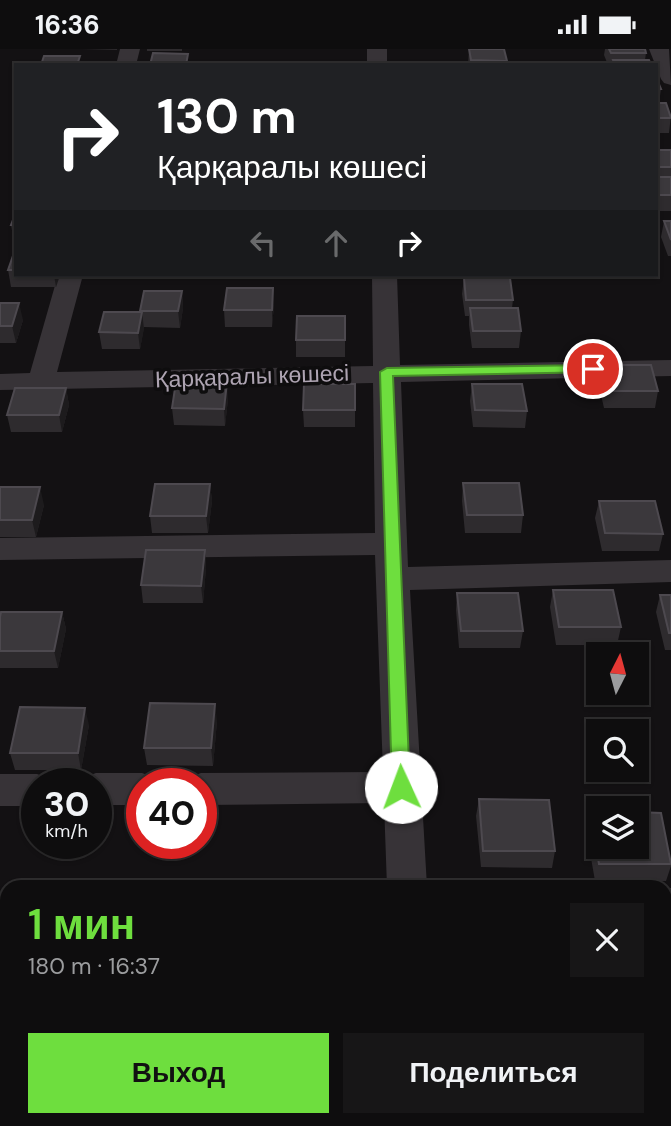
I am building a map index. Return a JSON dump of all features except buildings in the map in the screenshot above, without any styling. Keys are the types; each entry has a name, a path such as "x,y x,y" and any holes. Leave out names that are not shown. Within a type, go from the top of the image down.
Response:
{"street":[{"path":"659,49 671,79"},
{"path":"41,382 69,277"},
{"path":"384,277 390,544 407,880"},
{"name":"Қарқаралы көшесі","path":"0,382 671,368"},
{"path":"0,549 390,544"},
{"path":"393,579 671,571"},
{"path":"217,789 401,787"},
{"path":"0,790 21,790"}],"route":[{"path":"401,787 390,544 387,372 593,369"}]}
